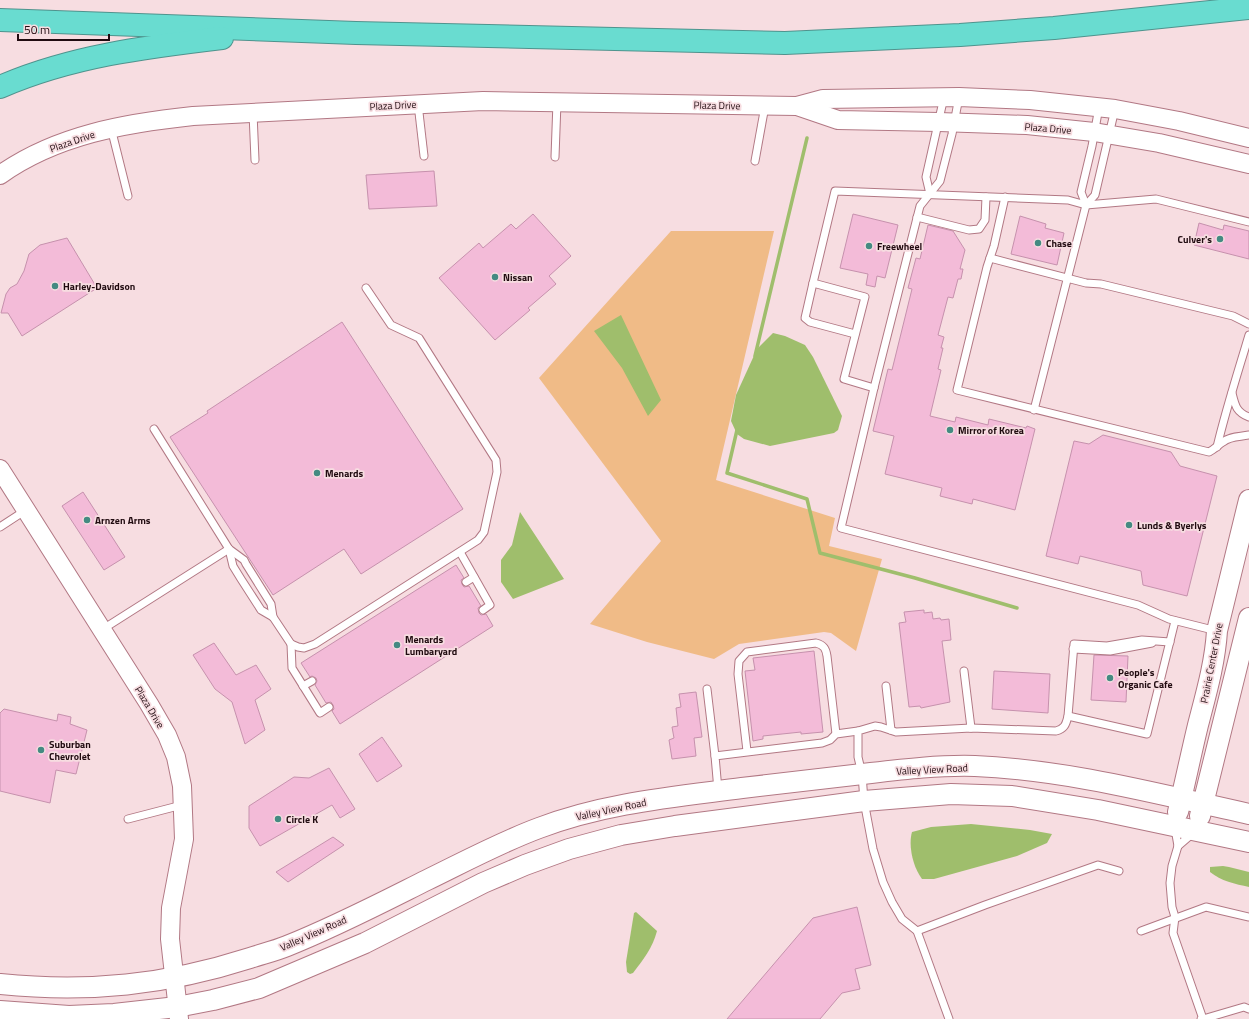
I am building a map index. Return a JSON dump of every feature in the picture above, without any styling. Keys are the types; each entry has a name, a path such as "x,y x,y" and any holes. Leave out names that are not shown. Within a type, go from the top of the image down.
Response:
{"highway":[{"path":"1154,17 1249,0"},
{"path":"0,20 356,33 785,43 960,35 1054,28 1249,8"},
{"path":"0,87 20,78 79,60 138,48 242,36 356,33"}],"main road":[{"name":"Prairie Center Drive","path":"1176,836 1181,798 1216,652 1217,631 1249,500"},
{"path":"1196,831 1249,618"},
{"name":"Valley View Road","path":"0,984 76,988 128,985 174,979 234,963 284,947 324,930 480,854 540,827 594,810 631,803 718,791 944,766 1002,768 1063,775 1181,798 1249,814"},
{"path":"0,1011 69,1016 178,1013 213,1000 259,988 365,943 483,883 525,865 569,849 621,835 660,828 864,801 951,794 1012,796 1098,810 1176,836 1196,831 1249,842"}],"street":[{"name":"Plaza Drive","path":"0,175 16,164 62,142 110,128 146,121 193,116 418,103 483,101 797,106 824,99 951,97 1030,100 1107,108 1249,138"},
{"name":"Plaza Drive","path":"797,106 838,120 1027,125 1102,133 1159,143 1249,164"},
{"name":"Plaza Drive","path":"0,469 149,704 167,735 176,757 184,804 184,839 171,908 170,939 178,1013"}],"lane":[{"path":"951,97 946,122 940,180 920,206 874,388 841,528 1138,605 1175,621 1217,631"},
{"path":"930,194 926,177 946,122 951,97"},
{"path":"554,157 557,101"},
{"path":"418,103 424,156"},
{"path":"755,161 765,106"},
{"path":"1034,410 1086,205 1095,196 1102,133 1107,108"},
{"path":"1086,205 1081,192 1102,133 1107,108"},
{"path":"253,113 255,160"},
{"path":"110,128 128,196"},
{"path":"855,334 810,322 805,318 835,191 1068,200 1086,205 1156,199 1249,222"},
{"path":"917,217 969,230 978,229 985,220 986,196"},
{"path":"1005,198 957,390 1209,452 1216,449 1223,442 1231,438 1249,435"},
{"path":"990,258 1086,284 1101,284 1233,316 1249,324"},
{"path":"813,283 865,297 844,380 874,388"},
{"path":"154,429 229,549 246,564 271,604 273,617 291,644 298,648 304,648 315,644 460,552 478,540 484,532 497,472 496,460 419,338 391,325 366,288"},
{"path":"1216,449 1226,410 1249,335"},
{"path":"1232,393 1235,406 1240,412 1249,416"},
{"path":"0,527 26,510"},
{"path":"229,549 233,566 261,610 273,617"},
{"path":"102,630 229,549"},
{"path":"460,552 490,605 483,610"},
{"path":"466,582 474,577"},
{"path":"1068,716 1147,734 1175,621"},
{"path":"715,756 822,743 830,740 836,734 858,731 875,726 896,732 971,728 1056,731 1065,727 1068,716 1073,649 1110,651 1158,642 1170,642"},
{"path":"747,751 738,674 739,661 748,652 816,643 821,644 828,656 836,734"},
{"path":"291,644 292,668 320,713 329,707"},
{"path":"964,671 971,728"},
{"path":"303,686 312,681"},
{"path":"886,686 891,730"},
{"path":"707,689 718,791"},
{"path":"858,731 858,757 862,774 864,801 873,849 883,882 902,919 917,931 949,1019"},
{"path":"128,819 184,804"},
{"path":"1176,836 1170,883 1172,907 1175,917 1173,933 1202,1019 1244,1007 1249,1009"},
{"path":"917,931 1098,865 1119,871"},
{"path":"1141,931 1175,917 1206,907 1249,917"}],"shaded area":[{"path":"671,231 774,231 716,480 835,518 829,546 882,559 856,651 831,633 824,632 739,644 714,659 647,642 590,624 661,541 539,378"},
{"path":"621,315 661,400 648,416 622,368 594,331"},
{"path":"773,333 785,336 805,345 813,357 842,416 838,430 834,433 770,446 744,439 737,434 731,421 736,395 757,349"},
{"path":"520,512 564,579 513,599 501,582 501,560 512,545"},
{"path":"971,824 1030,830 1052,834 1047,843 1017,856 934,879 922,879 916,869 912,856 912,832 931,827"},
{"path":"1223,866 1249,872 1249,887 1223,880 1210,872 1210,867"},
{"path":"636,912 657,931 647,953 633,973 630,974 627,972 626,962 634,913"}],"building":[{"path":"434,171 437,206 369,209 366,175"},
{"name":"Nissan","path":"533,214 571,256 549,276 556,284 528,308 530,310 495,340 439,278 479,243 483,248 511,224 516,229"},
{"name":"Freewheel","path":"853,214 898,225 885,278 877,276 875,287 866,285 868,274 840,268"},
{"name":"Chase","path":"1020,216 1046,224 1045,228 1064,233 1057,265 1011,254"},
{"path":"1199,223 1223,230 1224,225 1249,231 1249,259 1194,245"},
{"path":"928,225 953,231 965,250 960,269 963,269 961,279 958,279 953,298 948,297 938,335 944,337 938,369 941,370 930,416 955,422 956,417 988,425 989,419 1026,428 1027,426 1035,429 1015,510 973,499 972,504 940,496 942,488 885,474 894,436 873,431 888,369 892,370 912,289 908,288 916,258 920,259"},
{"name":"Harley-Davidson","path":"67,238 97,288 22,336 8,313 1,313 6,294 10,288 17,284 24,271 29,254 40,245"},
{"name":"Menards","path":"342,322 463,509 361,574 344,549 273,595 170,437"},
{"name":"Lunds & Byerlys","path":"1103,435 1171,452 1180,466 1217,476 1187,596 1143,585 1141,571 1080,556 1078,564 1046,556 1074,441 1089,444"},
{"path":"83,492 125,557 104,570 62,506"},
{"name":"Menards Lumbaryard","path":"456,565 464,578 461,580 462,584 464,587 469,586 481,606 478,608 479,613 481,615 486,614 493,626 340,724 332,711 334,709 333,705 331,702 326,703 315,685 317,681 316,678 312,676 310,677 301,663"},
{"path":"924,610 924,613 932,612 933,619 949,619 951,640 942,641 950,702 921,708 920,706 909,707 899,623 906,622 904,612"},
{"path":"214,643 236,675 256,665 271,689 255,700 265,730 245,744 232,702 215,689 193,655"},
{"path":"814,651 823,732 801,734 801,732 763,736 763,739 753,741 745,671 755,670 753,658"},
{"name":"People's Organic Cafe","path":"1094,655 1128,656 1126,702 1091,700"},
{"path":"994,671 1050,674 1048,713 992,709"},
{"path":"696,692 702,737 694,738 696,756 672,759 669,740 674,738 672,727 678,726 676,708 681,707 679,694"},
{"name":"Suburban Chevrolet","path":"4,709 57,721 58,714 71,717 70,724 87,730 76,774 56,770 50,803 0,791 0,713"},
{"path":"382,737 402,766 377,782 359,754"},
{"name":"Circle K","path":"329,768 355,809 340,818 332,805 260,846 249,828 249,806 294,777 309,778"},
{"name":"Circle K","path":"333,837 344,845 288,882 276,872"},
{"path":"857,907 871,965 855,969 860,989 842,993 820,1019 727,1019 813,918"}],"waterway":[{"path":"755,356 807,138"},
{"path":"737,430 727,473 807,499 820,553 915,578 1017,608"}],"place":[{"name":"Culver's","path":"1220,239"},
{"name":"Chase","path":"1038,243"},
{"name":"Freewheel","path":"869,246"},
{"name":"Nissan","path":"495,277"},
{"name":"Harley-Davidson","path":"55,286"},
{"name":"Mirror of Korea","path":"950,430"},
{"name":"Menards","path":"317,473"},
{"name":"Arnzen Arms","path":"87,520"},
{"name":"Lunds & Byerlys","path":"1129,525"},
{"name":"Menards Lumbaryard","path":"397,645"},
{"name":"People's Organic Cafe","path":"1110,678"},
{"name":"Suburban Chevrolet","path":"41,750"},
{"name":"Circle K","path":"278,819"}]}
